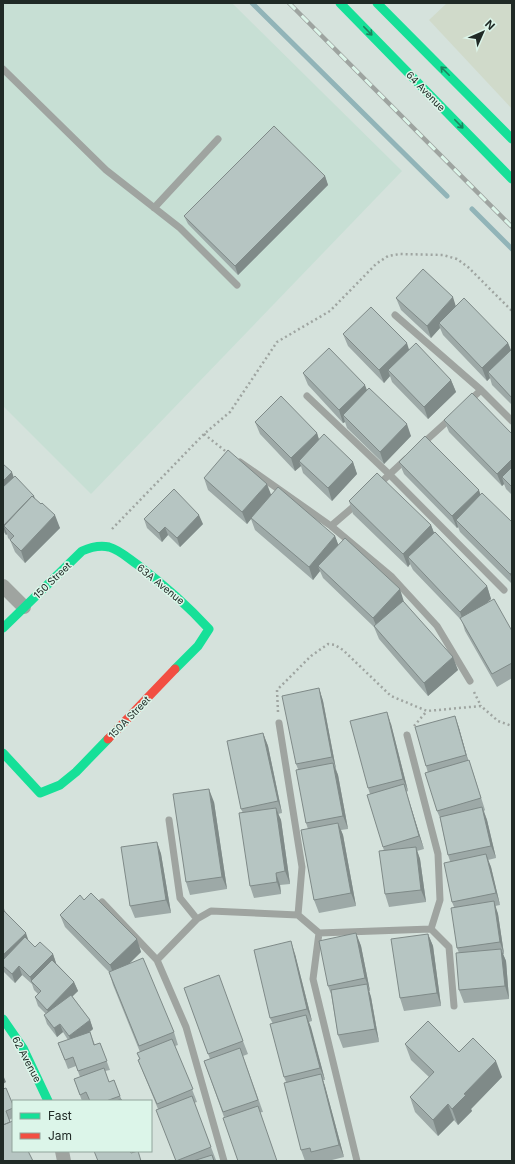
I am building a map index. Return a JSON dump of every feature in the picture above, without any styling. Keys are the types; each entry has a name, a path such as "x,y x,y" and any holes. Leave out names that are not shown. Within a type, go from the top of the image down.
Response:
{"street":[{"name":"64 Avenue","path":"340,3 512,178"},
{"path":"377,3 512,139"},
{"name":"150 Street","path":"3,628 82,551 94,546 107,547"},
{"name":"63A Avenue","path":"107,547 118,550 152,577 194,611 209,629"},
{"path":"3,586 24,607"},
{"name":"150A Street","path":"3,753 40,793 60,785 76,772 198,646 209,629"},
{"name":"62 Avenue","path":"3,1020 20,1043 35,1071 48,1100"}],"lane":[{"path":"3,69 106,170 180,228 237,285"},
{"path":"154,208 218,139"},
{"path":"395,314 481,390 512,421"},
{"path":"331,526 390,475 481,390"},
{"path":"307,396 390,475 504,590"},
{"path":"234,457 331,526 392,577 437,626 470,681"},
{"path":"279,722 302,867 298,915"},
{"path":"407,735 438,854 440,900 431,929"},
{"path":"169,820 180,898 197,919"},
{"path":"102,902 156,960 186,1027 224,1161"},
{"path":"156,960 197,919 211,911 298,915 319,933 431,929 449,947 454,1006"},
{"path":"319,933 313,979 357,1161"}],"path":[{"path":"111,531 204,434 230,412 277,342 330,311 376,264 388,256 400,254 443,255 457,259 468,267 512,311"},
{"path":"204,434 234,457"},
{"path":"279,722 277,690 311,656 328,644 335,645 343,650 391,696 427,711 481,706 498,721 512,726"},
{"path":"407,735 427,711"}],"shaded area":[{"path":"3,3 232,3 402,171 91,494 3,406"},
{"path":"447,3 512,3 512,109 429,20"}],"building":[{"path":"274,126 325,176 235,266 184,216"},
{"path":"423,269 453,297 427,326 396,298"},
{"path":"464,298 508,343 482,368 439,323"},
{"path":"371,307 407,343 379,370 343,334"},
{"path":"416,343 451,380 424,407 388,370"},
{"path":"329,348 365,385 339,410 303,373"},
{"path":"512,349 512,398 488,372"},
{"path":"369,388 407,424 380,452 343,415"},
{"path":"472,393 512,434 512,459 497,474 444,420"},
{"path":"281,396 317,433 291,458 255,422"},
{"path":"324,434 353,462 328,488 299,461"},
{"path":"425,436 479,490 452,516 399,462"},
{"path":"228,450 267,484 242,512 204,478"},
{"path":"3,464 12,472 3,481"},
{"path":"512,467 512,487 502,477"},
{"path":"377,473 431,525 403,554 349,501"},
{"path":"15,476 34,496 32,496 3,526 3,487"},
{"path":"278,487 335,536 309,567 251,518"},
{"path":"174,489 199,515 177,538 165,527 159,533 144,519"},
{"path":"482,493 512,522 512,573 510,574 456,520"},
{"path":"32,496 55,515 21,551 10,540 14,536 4,526"},
{"path":"435,532 487,586 460,612 408,557"},
{"path":"345,538 400,589 373,618 318,566"},
{"path":"494,599 512,631 512,663 492,674 460,618"},
{"path":"403,601 453,657 424,683 374,626"},
{"path":"319,688 332,757 296,764 282,696"},
{"path":"387,712 403,779 368,788 350,721"},
{"path":"455,716 466,755 426,766 415,727"},
{"path":"263,733 278,801 241,809 227,741"},
{"path":"469,760 481,798 437,811 425,773"},
{"path":"333,763 343,816 306,823 296,770"},
{"path":"404,784 419,836 383,847 367,795"},
{"path":"209,789 222,877 186,882 173,794"},
{"path":"482,807 491,846 448,855 440,817"},
{"path":"276,808 285,871 276,873 277,882 250,886 239,813"},
{"path":"338,823 351,893 314,900 301,830"},
{"path":"157,842 166,900 130,906 121,847"},
{"path":"416,847 421,890 385,894 379,851"},
{"path":"486,854 496,893 452,902 444,863"},
{"path":"91,893 137,939 110,965 60,915 80,895 84,900"},
{"path":"494,901 500,942 457,948 451,908"},
{"path":"3,910 26,933 3,955"},
{"path":"356,933 365,978 328,986 319,941"},
{"path":"428,934 437,993 400,998 391,939"},
{"path":"25,937 35,947 40,942 53,954 30,977 19,966 12,974 3,966 3,960"},
{"path":"291,941 307,1009 270,1018 254,950"},
{"path":"501,949 505,986 459,990 456,953"},
{"path":"143,958 174,1032 139,1046 109,972"},
{"path":"52,960 74,982 47,1010 35,997 41,991 31,981"},
{"path":"219,975 243,1041 208,1054 184,988"},
{"path":"367,984 375,1029 338,1035 331,990"},
{"path":"71,995 90,1020 69,1036 60,1024 54,1028 44,1015"},
{"path":"306,1015 320,1068 284,1077 270,1024"},
{"path":"428,1021 459,1052 473,1038 496,1061 464,1094 466,1095 452,1109 448,1104 433,1120 410,1097 434,1072 405,1044"},
{"path":"90,1032 94,1045 100,1043 107,1061 78,1071 73,1057 65,1060 58,1043"},
{"path":"172,1039 193,1089 157,1104 138,1060 140,1059 137,1053"},
{"path":"240,1048 258,1100 223,1112 204,1061"},
{"path":"104,1068 109,1082 114,1080 120,1096 109,1100 90,1100 86,1092 80,1095 74,1079"},
{"path":"321,1074 339,1145 311,1152 310,1148 301,1150 284,1083"},
{"path":"6,1088 12,1103 12,1108 6,1111 10,1122 3,1125 3,1089"},
{"path":"192,1096 211,1147 176,1161 156,1110"},
{"path":"258,1106 277,1161 238,1161 223,1118"},
{"path":"12,1121 12,1152 28,1152 33,1161 3,1161 3,1125"},
{"path":"94,1152 138,1152 141,1161 98,1161"},
{"path":"212,1155 214,1161 193,1161"}],"waterway":[{"path":"252,3 447,196"},
{"path":"472,209 512,249"}],"railway":[{"path":"289,3 512,227"}],"traffic: fast":[{"path":"340,3 512,179"},
{"path":"377,3 512,139"},
{"path":"3,628 82,551 89,548 102,546 109,547 117,550 157,580 209,629 198,646 175,669"},
{"path":"3,753 40,793 60,785 76,772 108,739"},
{"path":"3,1019 23,1048 48,1100"}],"traffic: jam":[{"path":"108,739 175,669"}]}
